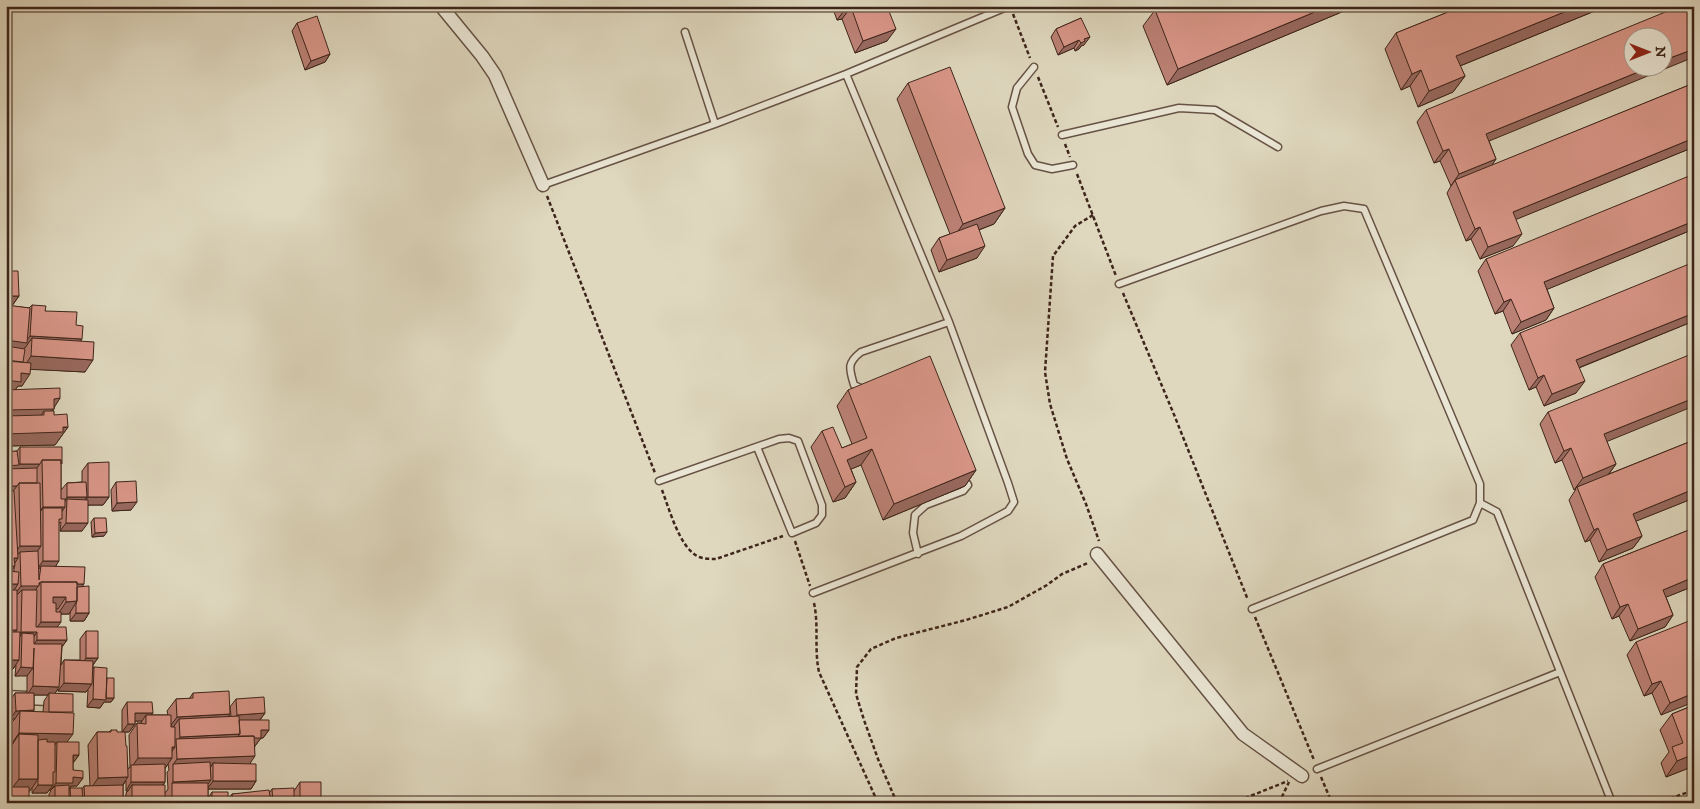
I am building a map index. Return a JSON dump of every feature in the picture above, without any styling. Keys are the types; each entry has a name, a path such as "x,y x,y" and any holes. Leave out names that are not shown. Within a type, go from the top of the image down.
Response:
{"street":[{"path":"441,6 495,75 543,185"},
{"path":"1097,554 1126,587 1243,734 1302,776"},
{"path":"6,697 48,699"}],"lane":[{"path":"543,185 715,124 846,74 1009,6"},
{"path":"686,32 715,124"},
{"path":"1034,67 1017,88 1012,107 1028,154 1036,165 1052,169 1073,165"},
{"path":"813,593 918,554 969,532 1008,511 1014,502 949,322 846,74"},
{"path":"1062,135 1179,108 1215,110 1278,147"},
{"path":"1119,284 1321,211 1344,206 1364,209 1480,484 1480,503 1473,520 1252,609"},
{"path":"868,388 862,389 854,385 849,368 852,359 861,352 949,322"},
{"path":"659,482 757,447 789,438 798,441 822,505 822,515 816,524 792,533 757,447"},
{"path":"918,554 913,533 915,514 926,504 963,491 968,485 961,469"},
{"path":"1480,503 1497,512 1612,803"},
{"path":"1317,769 1560,672"}],"path":[{"path":"1009,6 1062,135 1119,284 1176,417 1332,803"},
{"path":"543,185 685,545 696,556 716,559 792,533 813,593 816,613 816,658 820,672 878,803"},
{"path":"1233,803 1290,780 1279,803"},
{"path":"1658,803 1694,790"}],"building":[{"path":"845,6 887,6 896,29 863,41 851,7 846,8"},
{"path":"1164,6 1329,6 1178,69 1155,10"},
{"path":"1463,6 1579,6 1456,56 1465,76 1429,91 1421,70 1412,74 1396,33"},
{"path":"1680,6 1694,6 1694,49 1672,57 1672,28 1626,28"},
{"path":"317,16 330,54 311,61 297,23"},
{"path":"1081,18 1090,37 1084,39 1085,41 1081,43 1079,40 1064,47 1056,29"},
{"path":"1622,30 1623,78 1486,134 1496,159 1459,174 1449,149 1443,151 1426,110"},
{"path":"950,67 1005,208 963,224 908,83"},
{"path":"1694,83 1694,138 1513,212 1522,234 1488,247 1480,227 1475,229 1455,180"},
{"path":"1694,174 1694,221 1544,282 1554,308 1521,322 1511,299 1504,302 1486,259"},
{"path":"977,224 985,246 947,260 939,238"},
{"path":"1694,262 1694,313 1576,360 1585,381 1552,394 1544,375 1538,378 1520,333"},
{"path":"6,271 18,271 19,296 6,296"},
{"path":"6,305 30,308 27,343 6,340"},
{"path":"32,305 46,306 45,311 77,312 76,325 83,326 82,339 30,336"},
{"path":"32,338 94,342 93,360 31,356"},
{"path":"6,346 25,349 23,362 6,360"},
{"path":"1694,353 1694,398 1604,434 1616,464 1583,478 1571,448 1564,451 1548,412"},
{"path":"930,356 976,470 894,504 872,449 847,460 856,482 845,487 822,431 833,427 842,448 867,438 848,390"},
{"path":"6,361 31,363 30,374 21,373 21,382 6,380"},
{"path":"60,388 60,398 54,399 54,409 6,410 6,390"},
{"path":"44,411 54,411 54,415 67,414 68,427 63,427 63,432 6,434 6,416 44,415"},
{"path":"1694,440 1694,489 1633,514 1642,536 1607,550 1598,528 1594,530 1577,487"},
{"path":"20,447 62,447 62,464 61,460 42,460 40,464 20,464"},
{"path":"17,451 19,465 6,466 6,452"},
{"path":"42,460 61,460 61,499 65,499 65,507 43,507"},
{"path":"109,462 109,497 88,497 88,463"},
{"path":"37,468 37,483 19,483 17,486 6,486 6,469"},
{"path":"136,481 137,502 117,503 116,482"},
{"path":"86,482 87,497 67,497 67,483"},
{"path":"19,483 40,483 41,546 20,546"},
{"path":"6,491 14,491 18,558 14,558 15,566 6,566"},
{"path":"67,499 88,500 88,523 66,523"},
{"path":"43,508 62,508 62,519 59,519 59,561 43,561"},
{"path":"94,518 106,518 107,532 95,533"},
{"path":"1694,528 1694,577 1663,590 1673,615 1638,629 1628,604 1620,607 1603,564"},
{"path":"38,551 39,580 41,566 85,567 84,584 77,584 77,582 41,582 39,586 21,586 20,552"},
{"path":"6,571 19,572 18,584 6,584"},
{"path":"41,582 77,582 77,601 66,602 66,597 53,597 53,603 56,603 56,612 61,612 61,622 41,622"},
{"path":"89,586 89,613 76,613 77,587"},
{"path":"6,590 17,590 17,630 6,630"},
{"path":"22,590 37,590 36,627 66,627 67,640 37,640 37,632 21,632"},
{"path":"1694,619 1694,693 1670,703 1661,681 1652,684 1636,642"},
{"path":"86,631 98,631 98,658 86,658"},
{"path":"6,632 20,632 19,660 6,660"},
{"path":"22,633 34,634 34,644 62,644 59,687 33,686 34,648 33,668 21,667"},
{"path":"64,660 93,661 92,684 64,683"},
{"path":"94,667 107,668 106,700 93,699"},
{"path":"107,678 114,678 114,698 106,698"},
{"path":"229,691 230,714 177,717 176,699 193,698 193,693"},
{"path":"15,693 34,693 34,710 16,711"},
{"path":"49,693 73,694 73,712 49,712"},
{"path":"264,697 265,713 237,715 236,699"},
{"path":"127,702 152,702 153,713 135,713 135,724 128,724"},
{"path":"1694,705 1694,754 1677,761 1672,747 1683,743 1672,714"},
{"path":"20,711 74,713 73,734 19,733"},
{"path":"146,715 171,715 171,727 175,727 175,747 172,747 172,758 138,758 137,723 146,724"},
{"path":"239,716 240,734 180,737 179,719"},
{"path":"239,720 269,720 269,730 261,730 261,738 238,736 240,734"},
{"path":"111,730 125,732 128,777 98,778 97,732 111,732"},
{"path":"19,734 38,735 38,779 19,779"},
{"path":"254,736 255,756 177,759 176,739"},
{"path":"47,739 47,742 55,742 53,785 38,785 38,740"},
{"path":"57,742 79,742 79,755 73,755 73,770 83,771 83,778 73,777 73,783 56,783"},
{"path":"210,762 211,780 173,782 173,764"},
{"path":"213,763 256,764 256,781 213,781"},
{"path":"165,764 165,782 131,782 131,765"},
{"path":"6,775 11,775 10,789 6,788"},
{"path":"300,782 321,782 321,803 300,803"},
{"path":"172,783 208,783 208,803 172,803"},
{"path":"69,785 69,803 55,803 55,786"},
{"path":"123,785 123,803 85,803 84,786"},
{"path":"132,785 165,785 165,799 132,799"},
{"path":"11,787 29,787 29,800 11,800"},
{"path":"6,788 8,788 9,803 6,803"},
{"path":"70,788 82,788 83,803 71,803"},
{"path":"294,788 294,803 273,803 272,789"},
{"path":"269,790 271,803 233,803 232,794"},
{"path":"212,792 228,792 228,803 212,803"},
{"path":"321,801 336,801 336,803 321,803"}]}
